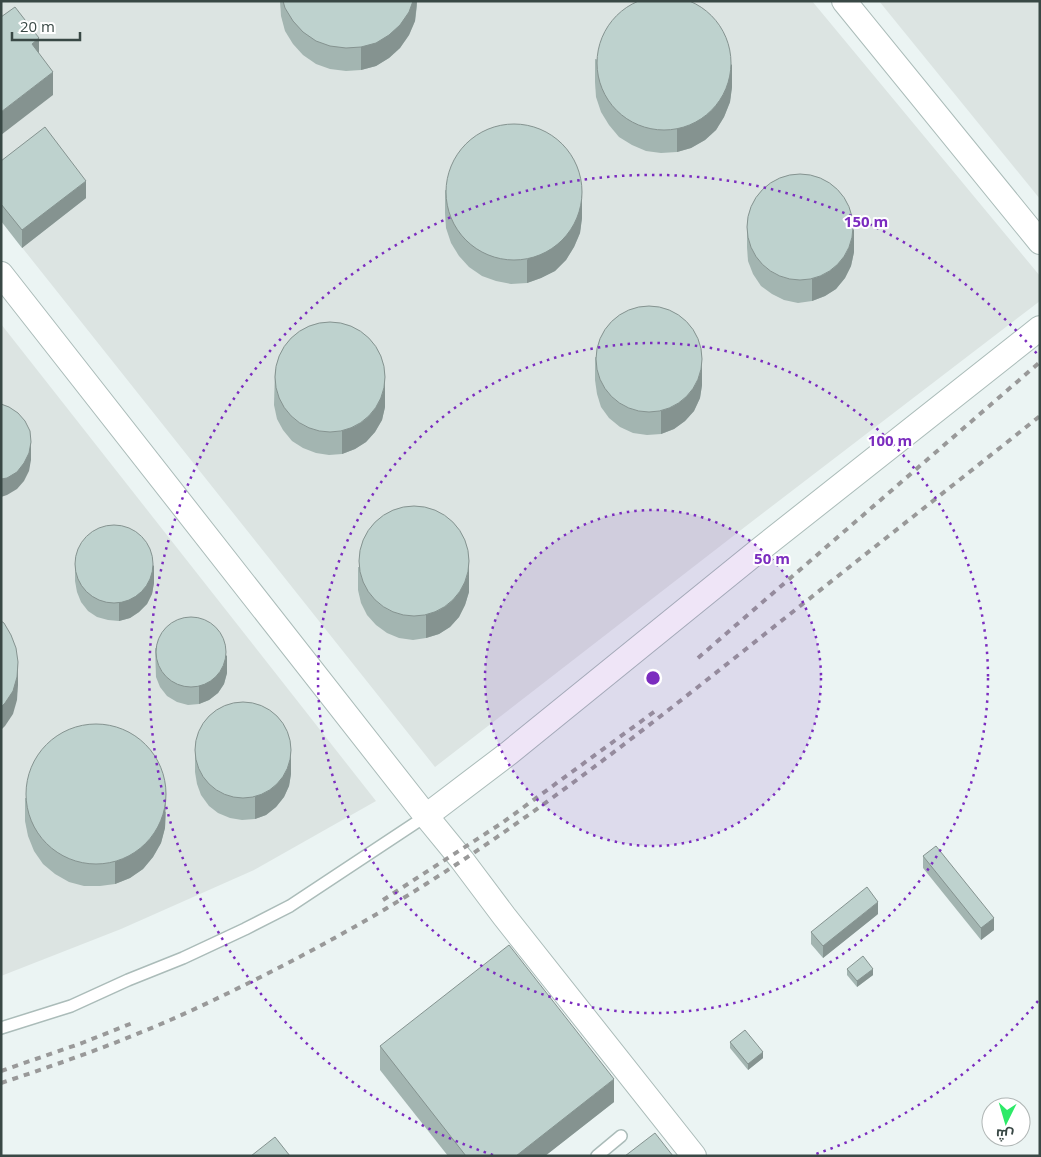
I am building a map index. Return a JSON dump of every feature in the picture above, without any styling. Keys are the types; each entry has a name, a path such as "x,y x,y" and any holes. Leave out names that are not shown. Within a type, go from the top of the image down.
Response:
{"street":[{"path":"844,1 1040,242"},
{"path":"1,274 694,1156"},
{"path":"426,816 509,753 758,551 1040,328"}],"lane":[{"path":"1,1028 70,1006 184,958 245,929 290,906 426,816"},
{"path":"597,1156 621,1136"}],"shaded area":[{"path":"1,1 812,1 1040,276 1040,301 435,767 1,221"},
{"path":"879,1 1040,1 1040,199"},
{"path":"1,324 376,801 254,870 121,929 1,976"}],"building":[{"path":"664,-4 690,1 712,15 726,37 731,63 726,89 712,111 690,125 664,130 638,125 616,111 602,89 597,63 602,37 616,15 638,1"},
{"path":"283,1 413,1 409,12 400,25 389,35 376,43 346,48 330,46 316,41 303,32 293,21"},
{"path":"15,7 39,38 32,44 53,72 1,112 1,17"},
{"path":"514,124 540,129 552,135 562,144 571,154 577,166 582,192 577,218 571,230 562,240 552,249 540,255 514,260 488,255 476,249 466,240 457,230 451,218 446,192 451,166 457,154 466,144 476,135 488,129"},
{"path":"45,127 86,181 22,230 1,204 1,161"},
{"path":"800,174 820,178 837,190 849,207 853,227 849,247 837,264 820,276 800,280 780,276 763,264 751,247 747,227 751,207 763,190 780,178"},
{"path":"649,306 669,310 686,322 698,339 702,359 698,379 686,396 669,408 649,412 629,408 612,396 600,379 596,359 600,339 612,322 629,310"},
{"path":"330,322 351,326 369,338 381,356 385,377 381,398 369,416 351,428 330,432 309,428 291,416 279,398 275,377 279,356 291,338 309,326"},
{"path":"1,404 18,413 25,421 30,431 31,442 29,453 17,472 1,479"},
{"path":"414,506 435,510 453,522 465,540 469,561 465,582 453,600 435,612 414,616 393,612 375,600 363,582 359,561 363,540 375,522 393,510"},
{"path":"114,525 129,528 142,536 150,549 153,564 150,579 142,592 129,600 114,603 99,600 86,592 78,579 75,564 78,549 86,536 99,528"},
{"path":"198,617 211,623 220,632 224,638 226,652 224,666 216,677 205,685 184,687 177,685 166,677 158,666 156,645 158,638 166,627 177,619"},
{"path":"1,621 11,635 16,648 18,662 17,677 13,691 1,707"},
{"path":"243,702 261,706 277,716 287,732 291,750 287,768 277,784 261,794 243,798 225,794 209,784 199,768 195,750 199,732 209,716 225,706"},
{"path":"96,724 110,725 123,729 145,745 161,767 165,780 165,808 161,821 145,843 123,859 110,863 96,864 82,863 69,859 47,843 31,821 27,808 26,794 27,780 31,767 47,745 69,729 82,725"},
{"path":"936,846 994,918 981,928 923,856"},
{"path":"867,887 878,902 823,946 811,932"},
{"path":"509,945 614,1079 516,1156 466,1156 380,1046"},
{"path":"863,956 873,969 857,981 847,969"},
{"path":"745,1030 763,1052 748,1064 730,1042"},
{"path":"655,1133 673,1156 625,1156"},
{"path":"275,1137 290,1156 251,1156"}],"railway":[{"path":"698,658 1040,362"},
{"path":"1,1083 101,1048 199,1007 318,947 434,879 526,817 615,751 1040,416"},
{"path":"383,900 502,823 658,709"},
{"path":"1,1071 82,1043 135,1022"}]}
